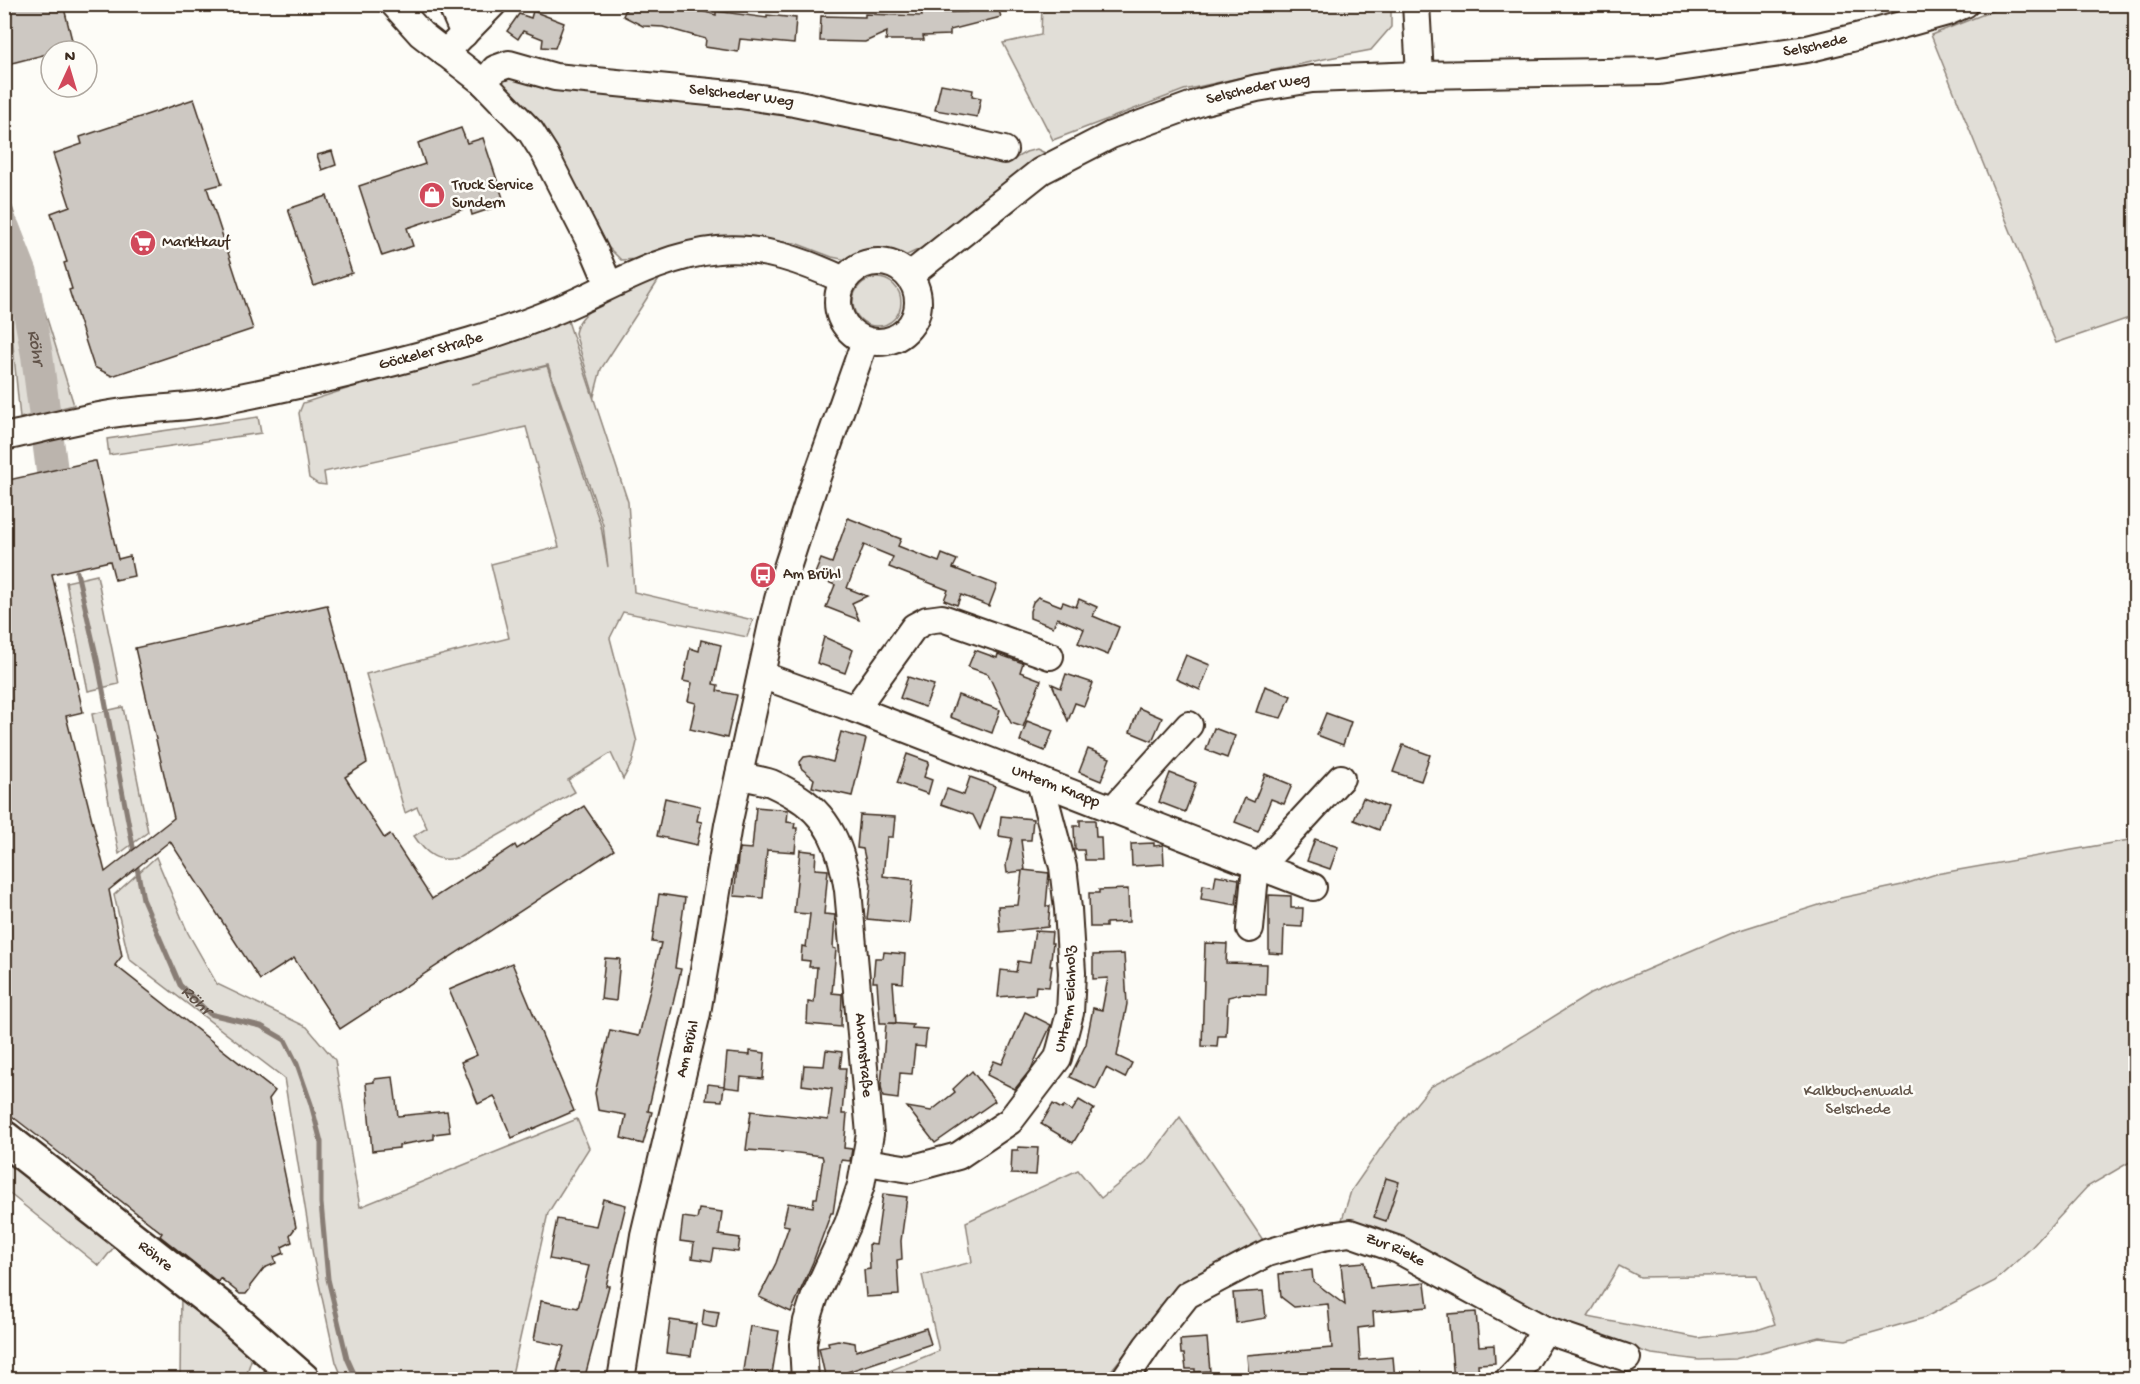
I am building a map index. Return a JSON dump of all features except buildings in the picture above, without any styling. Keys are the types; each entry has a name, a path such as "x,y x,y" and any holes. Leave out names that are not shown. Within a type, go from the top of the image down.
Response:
{"main road":[{"name":"Röhre","path":"4,1138 228,1314 303,1380"}],"street":[{"path":"394,4 421,34 484,84 531,132 545,154 594,250 609,285"},
{"path":"451,4 464,34"},
{"path":"445,53 493,4"},
{"path":"1416,4 1420,75"},
{"name":"Selschede","path":"1659,71 1807,49 1947,12 1965,4"},
{"name":"Selscheder Weg","path":"484,84 495,69 509,64 555,77 740,94 794,103 1004,150"},
{"name":"Selscheder Weg","path":"909,276 1041,171 1111,135 1201,102 1257,88 1312,79 1659,71"},
{"name":"Göckeler Straße","path":"16,435 123,412 207,403 338,376 463,343 507,329 576,302 609,285 688,254 718,250 751,250 784,256 844,280"},
{"path":"873,262 886,262 899,267 909,276 916,287 919,301 914,322 907,331 889,341 879,343 865,341 851,332 843,322 838,310 839,290 854,269 873,262"},
{"name":"Am Brühl","path":"621,1380 644,1235 697,1013 728,825 783,580 865,341"},
{"path":"855,709 914,627 927,620 942,618 1050,656"},
{"name":"Unterm Knapp","path":"761,675 855,709 1313,887"},
{"path":"1113,809 1189,725"},
{"name":"Ahornstraße","path":"739,776 773,784 803,800 824,821 842,856 848,890 870,1134 861,1185 848,1224 815,1296 807,1321 803,1345 805,1380"},
{"path":"1250,929 1258,865 1341,778"},
{"name":"Unterm Eichholz","path":"866,1162 910,1169 958,1156 1010,1121 1058,1058 1070,1013 1072,973 1068,909 1063,867 1040,781"},
{"name":"Zur Rieke","path":"1124,1380 1187,1295 1267,1253 1323,1237 1350,1233 1399,1250 1545,1330 1627,1358"},
{"path":"1508,1380 1525,1362 1545,1330"}],"green space":[{"path":"1071,4 1391,5 1391,27 1371,50 1184,90 1053,140 1003,43 1041,35 1042,6"},
{"path":"2007,5 2135,5 2135,316 2056,343 1931,35"},
{"path":"512,74 521,81 553,89 768,111 1011,161 1026,152 1037,149 1045,153 969,214 922,248 903,257 874,255 851,261 832,257 795,243 733,239 640,259 621,260 605,244 544,128 503,82 506,75"},
{"path":"5,192 12,207 74,405 20,418 5,263"},
{"path":"660,278 601,369 594,396 575,333 579,322 587,313 610,298"},
{"path":"872,278 882,278 894,285 901,297 901,307 894,319 882,326 872,326 857,315 853,307 853,297 864,282"},
{"path":"567,318 628,502 634,592 753,620 747,637 623,612 610,638 637,742 632,763 623,779 611,753 568,780 575,792 460,857 445,859 433,856 414,836 427,828 417,807 405,813 366,674 509,638 491,564 559,547 526,427 324,472 326,485 318,484 309,478 299,413 303,403","holes":["548,365 603,525 608,567 601,526 547,366 472,384"]},
{"path":"258,417 261,433 109,455 107,439"},
{"path":"97,575 119,684 88,691 66,582"},
{"path":"123,707 148,832 119,854 92,714"},
{"name":"Kalkbuchenwald Selschede","path":"2135,839 2135,1159 2087,1187 2030,1249 1995,1281 1924,1318 1846,1340 1819,1337 1735,1359 1699,1360 1652,1354 1559,1325 1340,1226 1351,1191 1385,1142 1430,1087 1490,1056 1590,994 1737,931 1841,898 1902,885 1936,874","holes":["1619,1266 1640,1277 1757,1275 1775,1324 1757,1330 1698,1338 1588,1317"]},
{"path":"156,857 188,933 217,984 307,1027 335,1060 360,1207 577,1119 589,1148 548,1213 511,1379 343,1379 336,1362 313,1256 284,1078 129,959 114,895"},
{"path":"1180,1117 1265,1243 1174,1294 1104,1379 890,1380 884,1373 939,1351 922,1275 972,1262 966,1222 1078,1170 1101,1198 1146,1162"},
{"path":"4,1152 118,1242 99,1266 5,1190"},
{"path":"181,1291 258,1339 245,1379 180,1380"}],"waterway":[{"name":"Röhr","path":"4,228 22,274 37,355 52,471"},
{"name":"Röhr","path":"77,572 97,659 143,899 180,985 210,1014 261,1026 285,1040 297,1064 311,1104 321,1142 321,1203 328,1279 347,1358 357,1380"}],"place":[{"name":"Truck Service Sundern","path":"432,195"},
{"name":"Marktkauf","path":"143,243"},
{"name":"Am Brühl","path":"763,575"}]}
